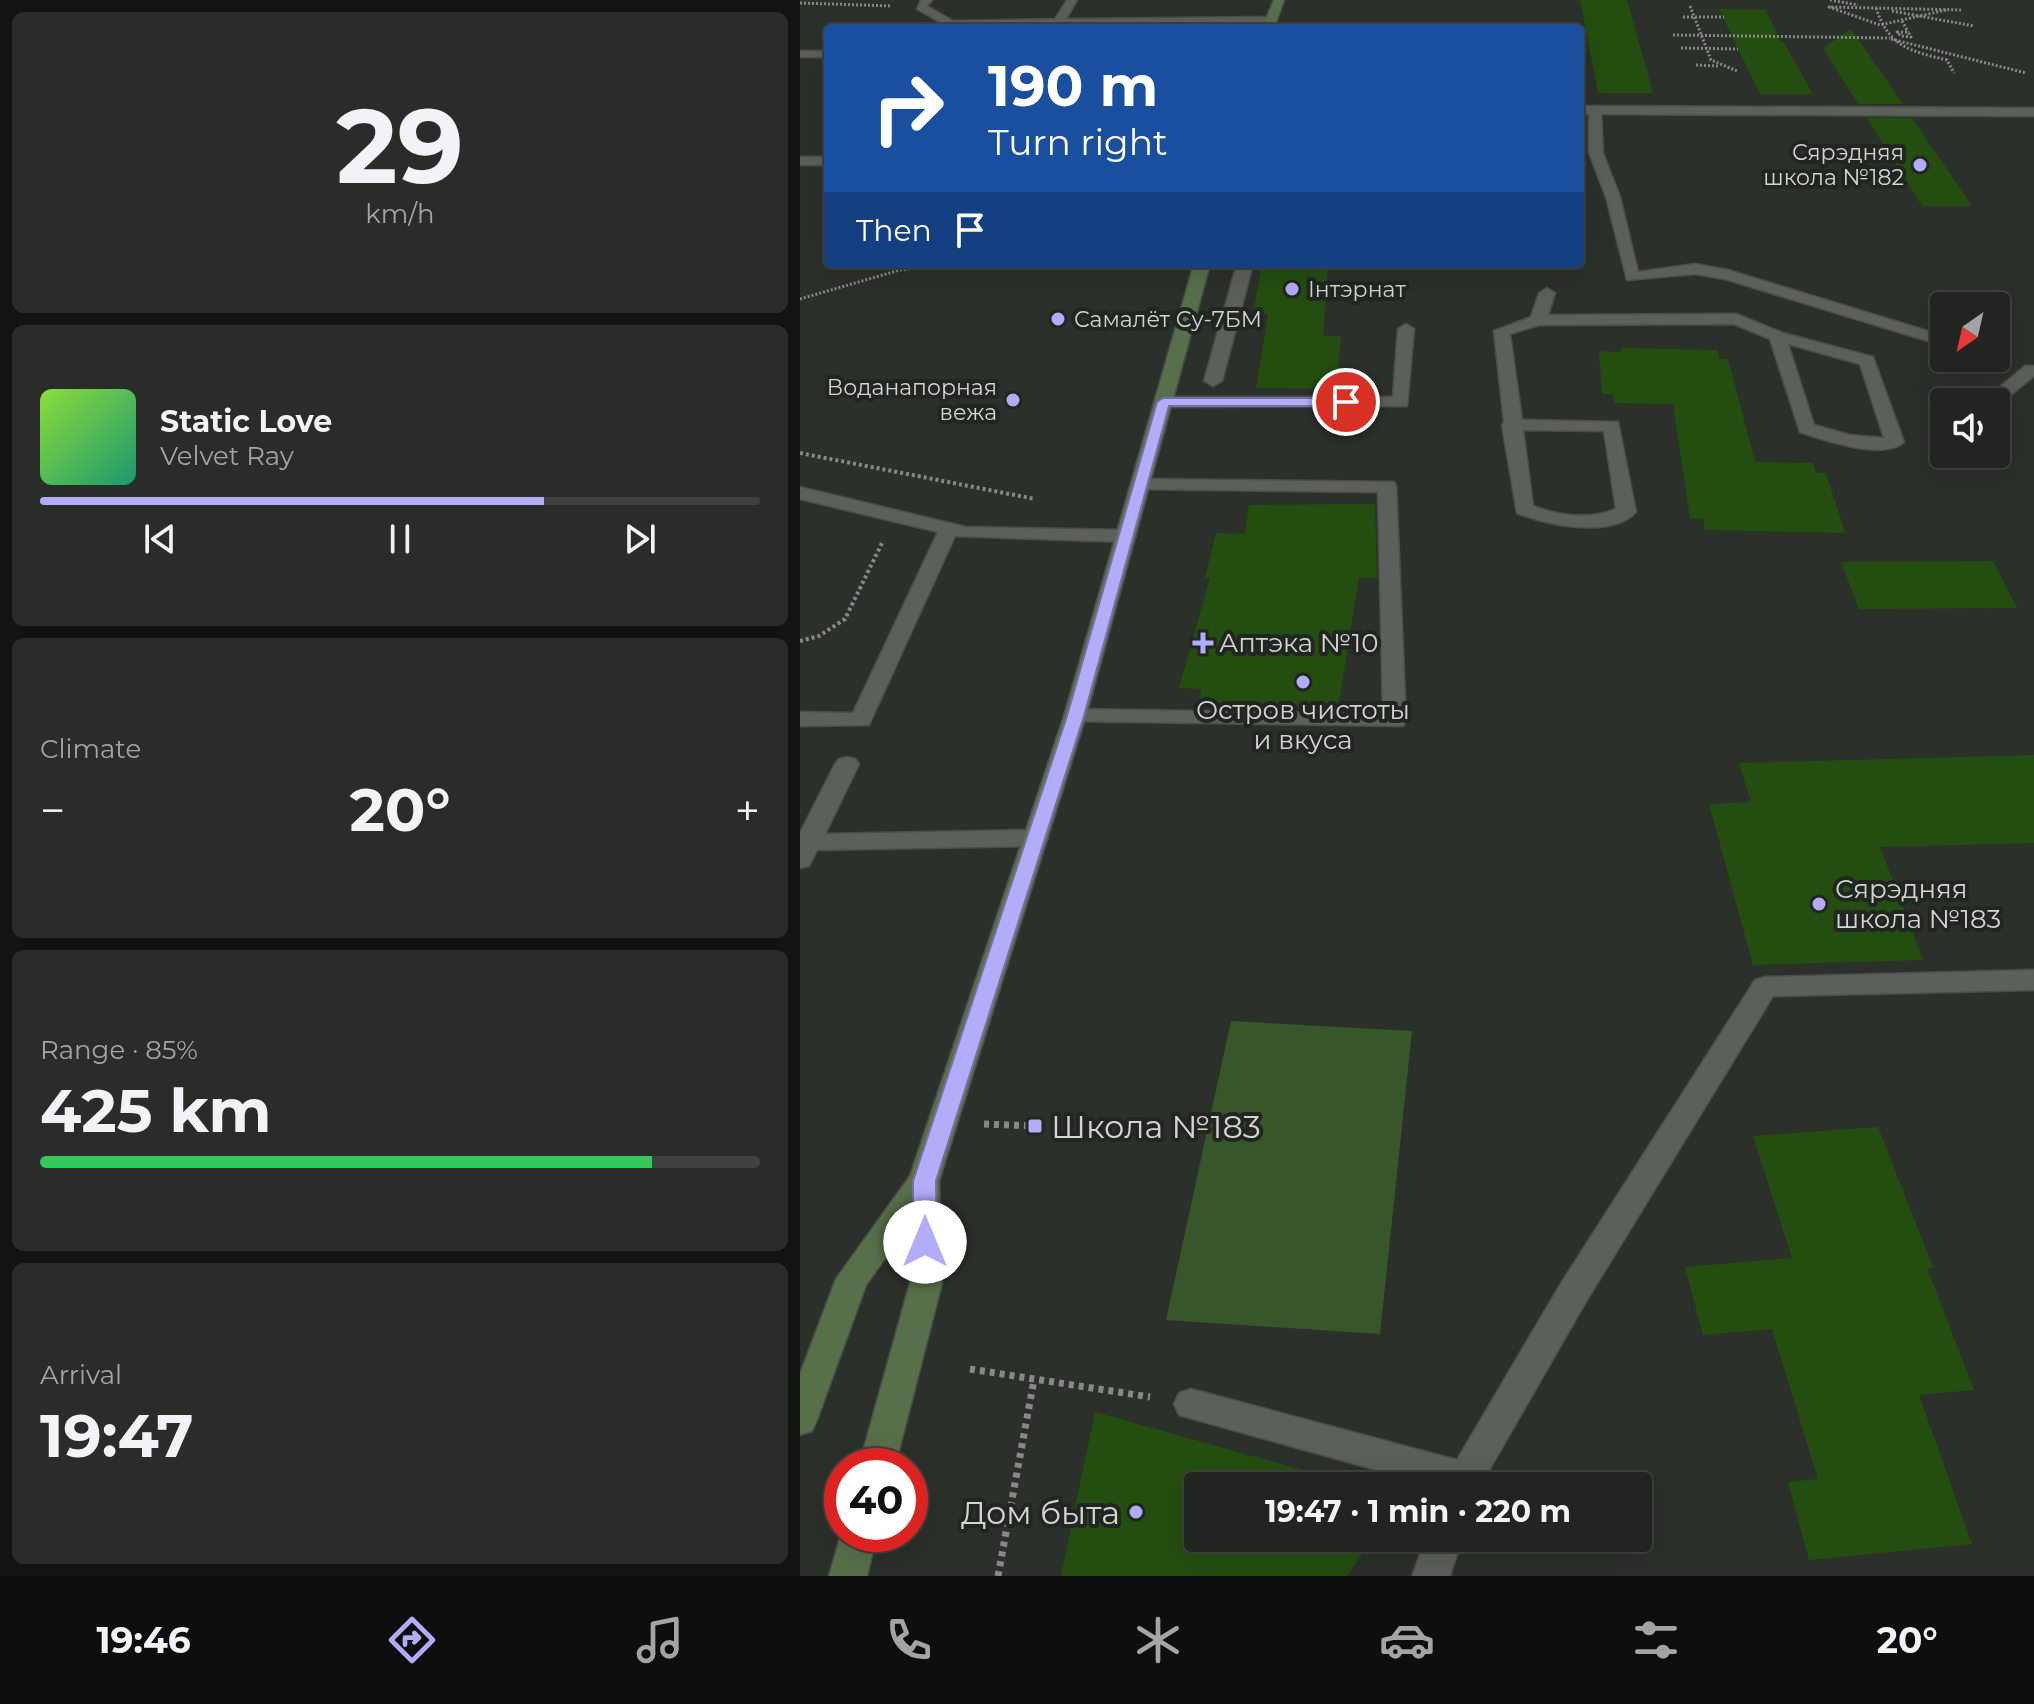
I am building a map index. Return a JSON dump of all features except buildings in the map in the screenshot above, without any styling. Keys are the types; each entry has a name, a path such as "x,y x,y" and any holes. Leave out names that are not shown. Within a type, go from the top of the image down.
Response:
{"street":[{"path":"1058,22 1072,0"},
{"path":"1004,24 1197,15 1269,24 1279,0"},
{"path":"924,4 948,24"},
{"path":"800,54 824,54"},
{"path":"1930,337 1728,275 1695,269 1632,277 1613,197 1596,153 1588,110 2034,112"},
{"path":"800,161 824,161"},
{"path":"800,1420 852,1279 924,1181 1075,716 1201,268"},
{"path":"1213,381 1244,268"},
{"path":"1538,320 1547,293"},
{"path":"1511,425 1612,426 1626,512 1605,522 1548,519 1524,509 1511,425 1502,331 1538,320 1736,319 1777,336 1867,361 1895,442 1874,445 1840,439 1806,428 1777,336"},
{"path":"1163,402 1401,402 1406,329"},
{"path":"2008,388 2031,370"},
{"path":"1075,716 1395,721 1387,486 1140,485"},
{"path":"800,493 966,533 1126,536"},
{"path":"800,719 861,720 949,529"},
{"path":"803,848 847,764"},
{"path":"803,848 1036,838"},
{"path":"1469,1472 1581,1282 1765,987 2034,980"},
{"path":"882,1448 926,1283 924,1181"},
{"path":"1191,1404 1428,1472"},
{"path":"848,1576 854,1552"},
{"path":"1431,1576 1439,1552"}],"path":[{"path":"1830,0 1974,26"},
{"path":"800,3 924,4"},
{"path":"1690,6 1711,60 1737,71"},
{"path":"1946,10 1880,25 1829,7 1961,10"},
{"path":"1876,8 1880,25 1896,45 1947,60 1954,73"},
{"path":"1683,17 1724,17"},
{"path":"1902,21 1909,32"},
{"path":"1673,35 1890,38 2026,73"},
{"path":"1681,48 1738,49"},
{"path":"1696,65 1721,66"},
{"path":"800,299 900,270 917,268"},
{"path":"800,453 1039,500"},
{"path":"800,641 819,636 845,619 888,530"},
{"path":"943,1123 1035,1126"},
{"path":"970,1369 1191,1404"},
{"path":"998,1576 1034,1380"}],"green space":[{"path":"1231,1021 1412,1031 1380,1334 1166,1320"}],"place":[{"name":"Сярэдняя школа №182","path":"1920,165"},
{"name":"Інтэрнат","path":"1292,289"},
{"name":"Самалёт Су-7БМ","path":"1058,319"},
{"name":"Воданапорная вежа","path":"1013,400"},
{"name":"Аптэка №10","path":"1203,643"},
{"name":"Остров чистоты и вкуса","path":"1303,682"},
{"name":"Сярэдняя школа №183","path":"1819,904"},
{"name":"Школа №183","path":"1035,1126"},
{"name":"Дом быта","path":"1136,1512"}],"route":[{"path":"925,1242 924,1181 1075,716 1163,402 1346,402"}]}
